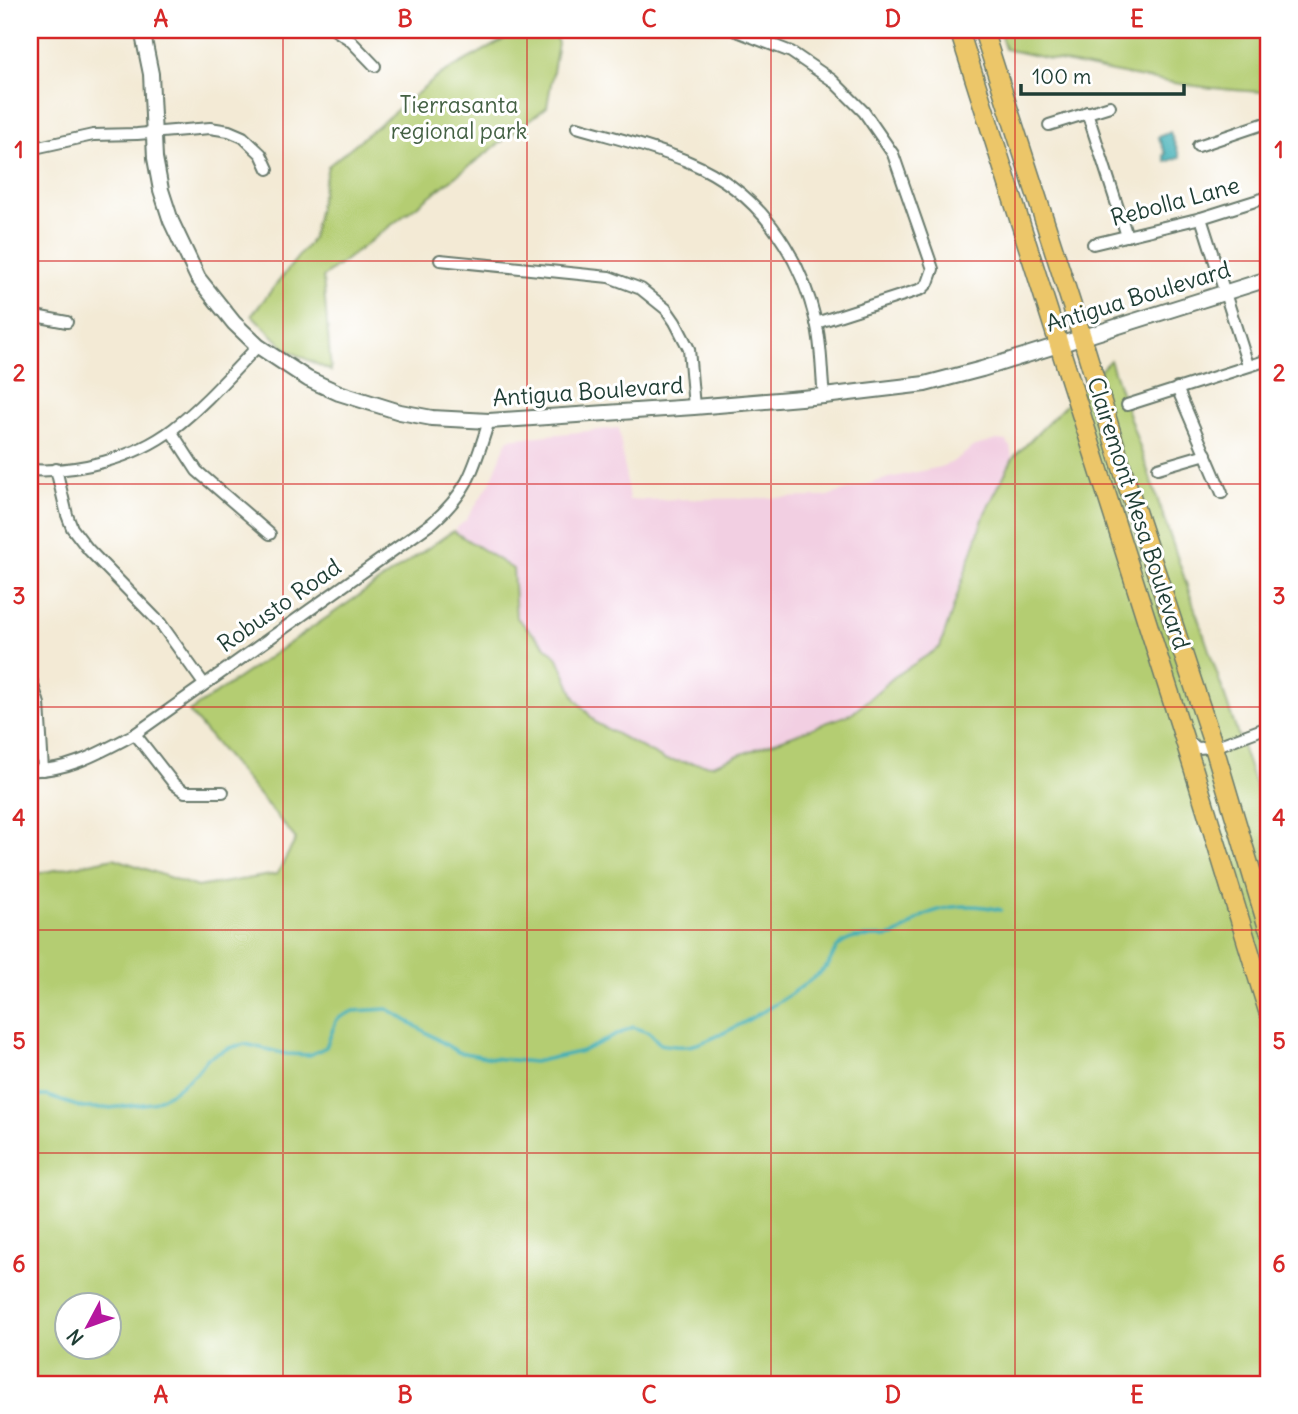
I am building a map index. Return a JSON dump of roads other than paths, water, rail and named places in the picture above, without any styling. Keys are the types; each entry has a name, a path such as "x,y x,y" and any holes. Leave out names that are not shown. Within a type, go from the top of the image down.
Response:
{"main road":[{"name":"Clairemont Mesa Boulevard","path":"959,30 1268,1011"},
{"name":"Clairemont Mesa Boulevard","path":"983,30 1127,484 1214,747 1268,928"}],"street":[{"name":"Antigua Boulevard","path":"142,30 151,74 161,190 171,221 198,278 234,323 258,346 309,379 339,393 421,416 489,421 695,407 925,384 1060,345 1268,279"},
{"path":"335,30 349,39 375,66"},
{"path":"734,30 792,52 832,80 864,112 893,154 933,269 928,283 922,289 816,323"},
{"path":"1049,125 1110,106"},
{"path":"1087,112 1127,236"},
{"path":"1198,146 1266,123 1268,130"},
{"path":"578,127 689,161 728,181 769,219 795,262 816,323 824,396"},
{"path":"30,149 93,135 209,128 229,131 243,137 261,154 268,169"},
{"name":"Rebolla Lane","path":"1093,244 1201,218 1268,197"},
{"path":"1201,218 1248,365"},
{"path":"440,260 608,277 641,289 666,309 689,349 695,407"},
{"path":"30,315 67,322"},
{"path":"30,470 91,465 120,458 171,431 258,346"},
{"path":"1127,405 1268,360"},
{"path":"1177,388 1222,493"},
{"name":"Robusto Road","path":"30,770 43,771 68,765 99,753 135,734 432,523 449,509 463,492 472,474 489,421"},
{"path":"171,431 197,471 270,534"},
{"path":"1158,468 1206,454"},
{"path":"56,469 72,528 88,550 161,624 204,684"},
{"path":"30,676 39,704 43,771"},
{"path":"1184,738 1197,748 1214,747 1268,727"},
{"path":"135,734 174,784 185,792 223,792"}],"water":[{"path":"1170,132 1180,157 1166,162 1166,154 1158,137"}],"waterway":[{"path":"30,1096 47,1096 83,1108 152,1103 174,1091 196,1073 208,1058 229,1048 245,1044 286,1054 310,1055 326,1047 337,1019 353,1011 388,1009 458,1052 492,1058 534,1062 583,1051 633,1027 650,1033 660,1044 692,1045 745,1022 800,988 826,967 838,947 846,941 858,937 895,935 923,916 942,909 972,906 1001,910"}],"park label":[{"name":"Tierrasanta regional park","path":"459,117"}]}
